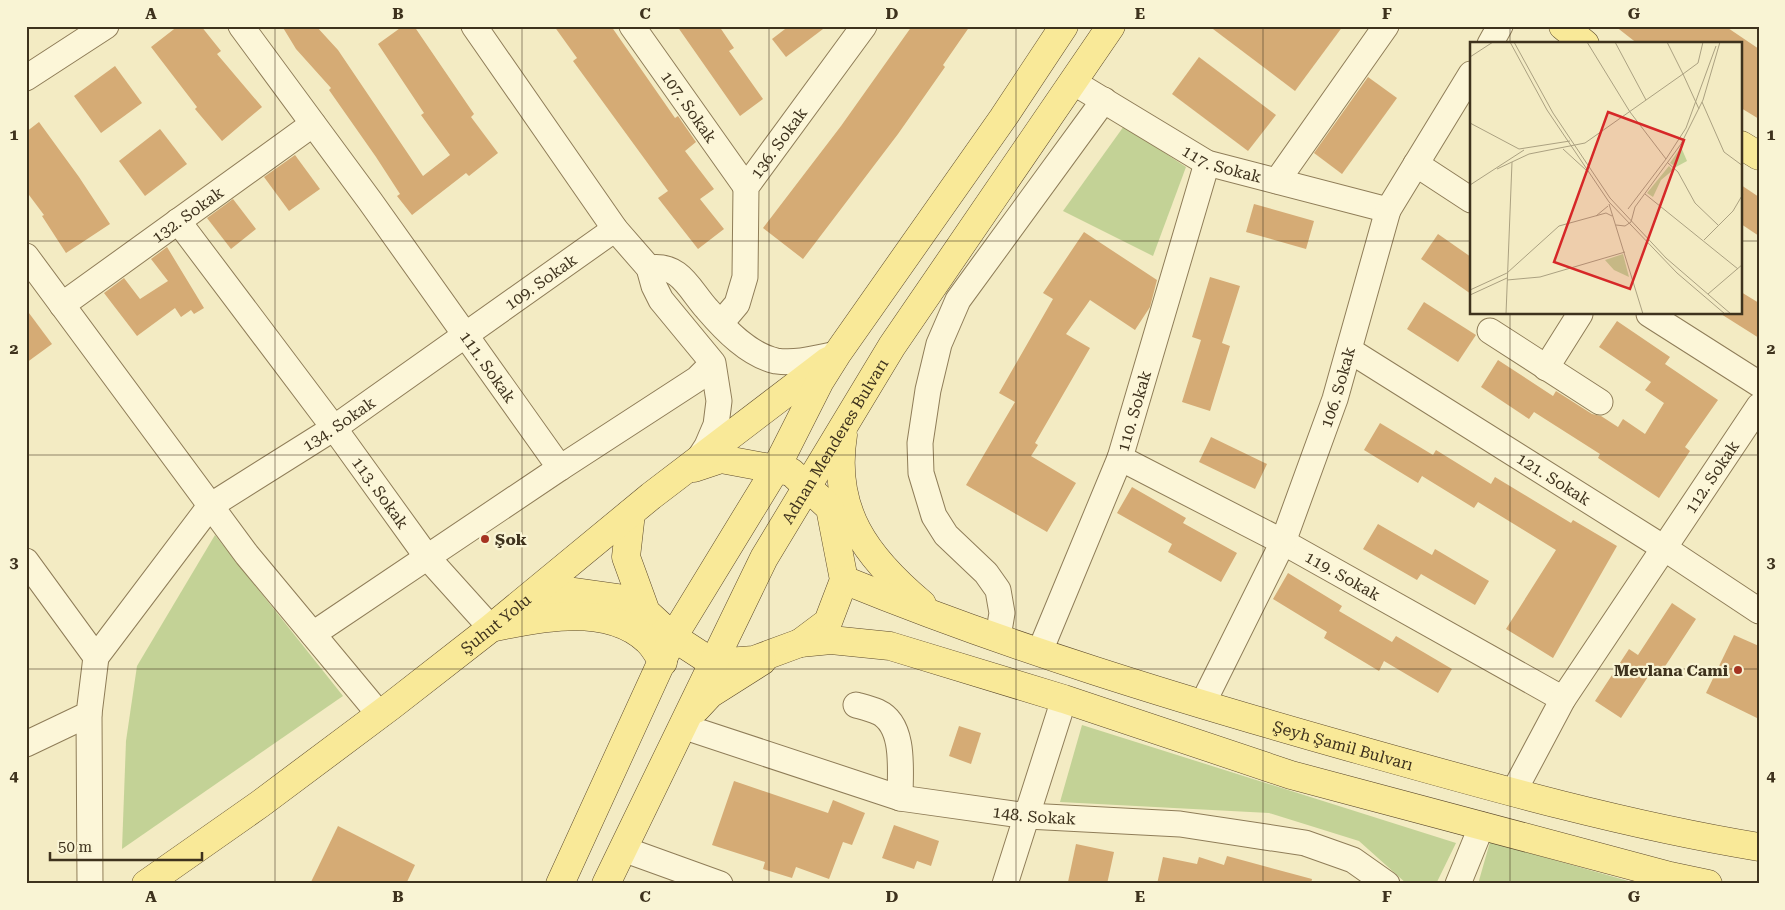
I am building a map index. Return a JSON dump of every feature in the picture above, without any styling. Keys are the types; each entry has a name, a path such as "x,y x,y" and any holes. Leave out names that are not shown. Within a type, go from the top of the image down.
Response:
{"main road":[{"path":"560,884 673,638 775,470 820,381 837,354 998,126 1064,26"},
{"name":"Adnan Menderes Bulvarı","path":"606,884 764,558 892,346 1111,26"},
{"path":"1563,26 1583,42"},
{"path":"1742,146 1759,156"},
{"name":"Şuhut Yolu","path":"146,884 260,804 503,626 631,513 837,354"},
{"path":"845,425 839,473 846,506 857,534 900,585 936,616"},
{"path":"503,626 568,592 618,598 646,612 673,638 712,662 754,660 773,654 800,643 828,622 844,580 830,508 791,472 722,459 690,467"},
{"path":"631,513 626,557 646,612"},
{"name":"Şeyh Şamil Bulvarı","path":"844,580 936,616 1203,703 1513,793 1707,838 1759,847"},
{"path":"503,626 570,616 603,619 633,629 649,642 663,662"},
{"path":"828,622 890,646 1064,699 1291,775 1670,876 1708,884"},
{"path":"800,643 831,640 890,646"},
{"path":"682,726 710,694 773,654"}],"street":[{"name":"111. Sokak","path":"241,26 466,335 560,468"},
{"path":"474,26 615,228 649,268 654,286 661,300 713,363 717,377 719,401 716,425 707,446 690,467"},
{"name":"107. Sokak","path":"632,26 746,187"},
{"path":"1276,181 1386,26"},
{"path":"1491,42 1500,26"},
{"path":"26,78 98,28"},
{"name":"136. Sokak","path":"721,323 737,304 746,277 746,187 852,32"},
{"name":"106. Sokak","path":"1203,703 1283,542 1335,399 1388,210 1470,76"},
{"name":"117. Sokak","path":"1073,82 1207,163 1388,210"},
{"path":"998,637 1002,613 998,590 986,573 946,535 934,516 921,473 920,443 928,390 939,344 958,300 1104,100"},
{"name":"132. Sokak","path":"62,305 313,124"},
{"name":"110. Sokak","path":"1040,651 1120,458 1207,163"},
{"path":"1416,164 1470,199"},
{"name":"113. Sokak","path":"178,221 334,428 427,557 503,626"},
{"name":"109. Sokak","path":"466,335 615,228"},
{"path":"28,262 62,305 210,506 312,634 380,715"},
{"path":"649,268 660,266 683,278 708,310 750,352 777,361 807,361 837,354"},
{"path":"1546,368 1579,315"},
{"path":"1651,315 1759,384"},
{"path":"1490,331 1600,402"},
{"name":"134. Sokak","path":"210,506 334,428 466,335"},
{"name":"121. Sokak","path":"1349,350 1664,548 1759,611"},
{"path":"312,634 697,379 706,370"},
{"name":"112. Sokak","path":"1513,793 1564,699 1759,406"},
{"name":"119. Sokak","path":"1120,458 1283,542 1564,699"},
{"path":"90,884 90,714 96,657 210,506"},
{"path":"26,561 96,657"},
{"path":"1005,884 1064,699"},
{"path":"856,705 880,712 894,726 900,773 900,798"},
{"path":"26,744 90,714"},
{"name":"148. Sokak","path":"682,726 900,798 1027,816 1180,824 1305,843 1353,860 1387,884"},
{"path":"1458,884 1482,825"},
{"path":"623,849 720,884"}],"green space":[{"path":"1124,126 1186,167 1153,256 1063,211"},
{"path":"215,535 343,696 122,849 126,741 137,666"},
{"path":"1082,725 1456,843 1436,884 1407,884 1359,841 1269,813 1060,802"},
{"path":"1490,842 1639,884 1478,884"}],"building":[{"path":"178,26 201,26 221,51 217,54 262,107 222,141 195,109 197,107 151,47"},
{"path":"282,26 316,26 338,50 423,176 450,155 421,115 424,113 378,44 403,26 414,26 474,114 471,117 498,153 469,176 466,173 412,215 397,196 400,194 376,157 329,90 331,88 296,49"},
{"path":"554,26 611,26 675,118 678,116 696,142 685,151 714,189 700,199 724,229 698,249 658,198 668,191 573,61 577,58"},
{"path":"677,26 719,26 734,48 729,51 763,99 740,116"},
{"path":"789,26 827,26 786,57 772,39"},
{"path":"912,26 970,26 943,65 945,67 898,134 803,259 763,228 841,126"},
{"path":"1209,26 1343,26 1295,91"},
{"path":"1615,26 1725,26 1759,49 1759,119 1742,109 1742,42 1635,42"},
{"path":"1199,57 1276,115 1248,151 1172,94"},
{"path":"115,66 142,103 101,133 74,96"},
{"path":"1368,77 1397,98 1342,174 1314,153"},
{"path":"39,122 110,224 66,253 42,216 44,215 26,191 26,132"},
{"path":"160,129 187,164 145,196 119,161"},
{"path":"295,155 320,189 289,211 264,177"},
{"path":"1742,186 1759,197 1759,236 1742,225"},
{"path":"233,199 256,229 231,249 207,218"},
{"path":"1254,204 1314,221 1306,249 1246,232"},
{"path":"1084,232 1157,280 1150,307 1135,330 1090,300 1066,334 1090,348 1035,443 1038,445 1031,456 1076,483 1047,532 966,485 1015,402 999,393 1053,299 1043,293"},
{"path":"1438,234 1470,256 1470,293 1421,259"},
{"path":"167,247 204,308 194,314 191,310 181,317 175,308 137,336 104,293 124,278 140,299 168,281 151,259"},
{"path":"1210,277 1240,286 1222,343 1230,346 1210,411 1182,402 1201,340 1192,337"},
{"path":"1742,293 1759,303 1759,338 1723,315 1742,315"},
{"path":"1424,302 1476,335 1458,362 1407,329"},
{"path":"26,309 52,344 26,363"},
{"path":"1617,321 1670,357 1665,364 1718,400 1685,447 1690,451 1659,498 1598,458 1600,454 1534,412 1529,419 1481,387 1498,360 1553,396 1556,391 1592,414 1601,416 1618,427 1623,419 1645,434 1664,403 1645,390 1651,382 1599,347"},
{"path":"1380,423 1433,455 1436,450 1491,484 1495,477 1571,523 1573,520 1617,546 1553,658 1506,629 1556,550 1478,502 1474,508 1422,476 1418,483 1364,450"},
{"path":"1211,437 1267,464 1255,489 1199,462"},
{"path":"1132,487 1186,518 1183,523 1237,553 1221,582 1168,552 1172,544 1117,513"},
{"path":"1378,524 1432,555 1435,549 1489,581 1475,605 1421,574 1417,580 1363,549"},
{"path":"1288,573 1342,606 1339,611 1392,642 1396,636 1452,669 1438,693 1384,661 1379,671 1324,638 1327,632 1273,599"},
{"path":"1672,603 1696,619 1662,671 1655,666 1621,718 1595,701 1629,649 1638,655"},
{"name":"Mevlana Cami","path":"1734,635 1759,646 1759,719 1706,693"},
{"path":"959,726 981,733 971,764 949,756"},
{"path":"734,781 828,813 833,800 865,813 852,845 843,842 829,879 796,867 792,878 763,869 765,862 712,845"},
{"path":"894,825 939,841 931,866 917,861 914,869 882,858"},
{"path":"338,826 415,865 406,884 310,884"},
{"path":"1076,844 1114,852 1107,884 1068,882"},
{"path":"1227,856 1312,879 1311,884 1157,884 1163,857 1197,864 1199,857 1224,865"}],"place":[{"name":"Şok","path":"485,539"},
{"name":"Mevlana Cami","path":"1738,670"}]}
